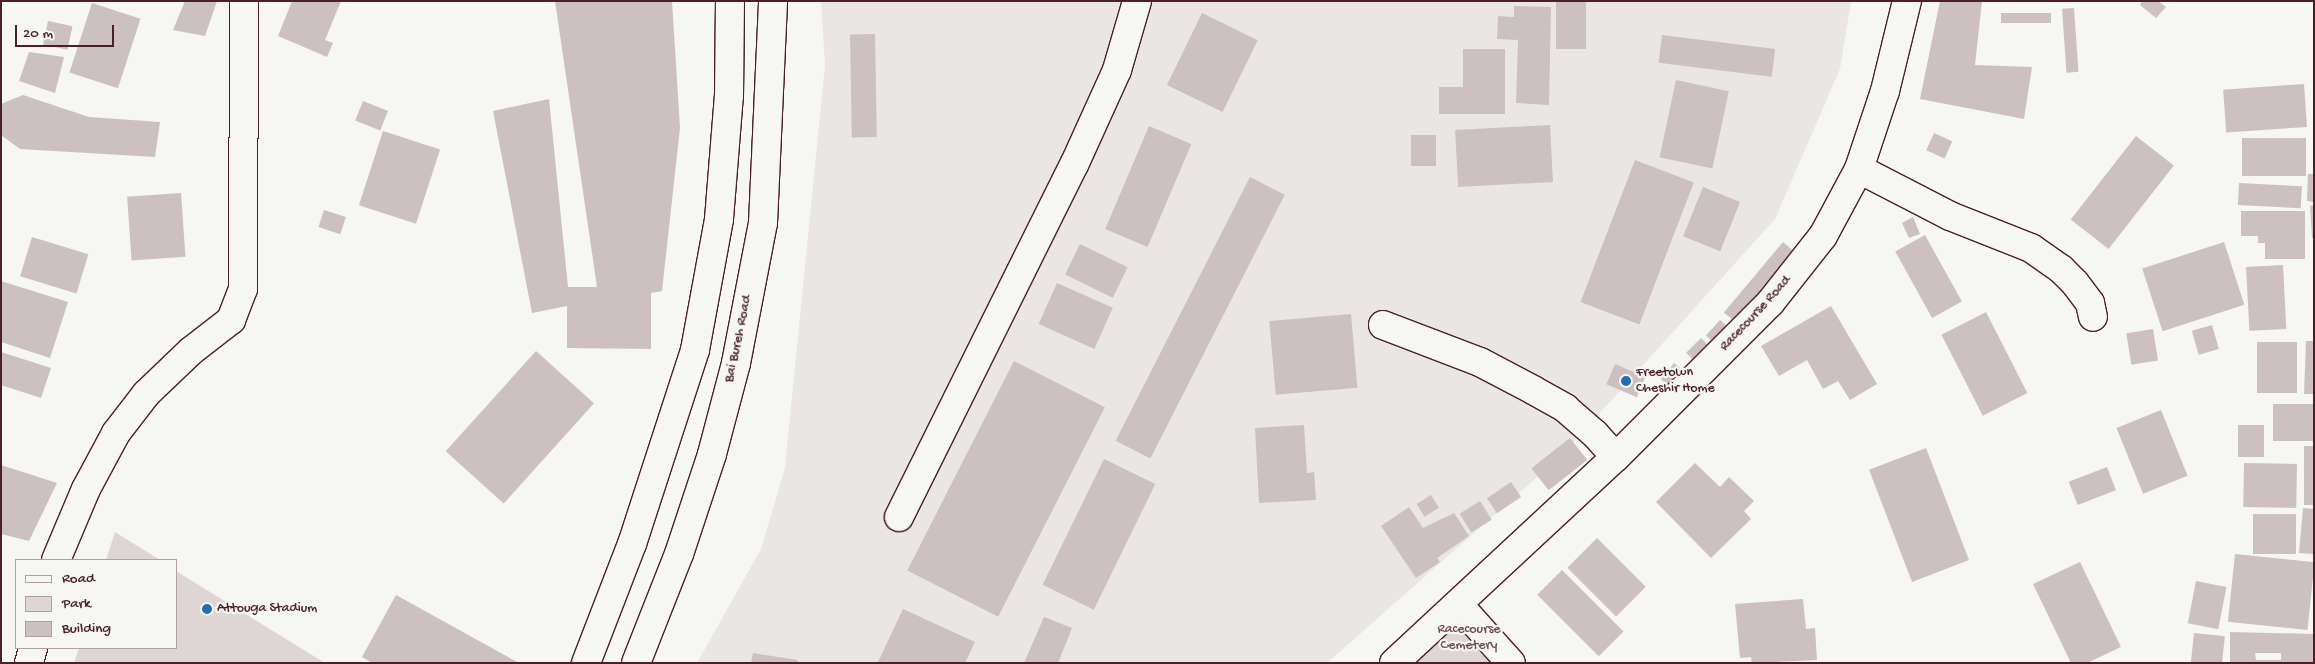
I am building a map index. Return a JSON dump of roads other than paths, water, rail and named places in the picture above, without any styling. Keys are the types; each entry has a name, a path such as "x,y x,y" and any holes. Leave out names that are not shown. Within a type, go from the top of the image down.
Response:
{"main road":[{"path":"56,559 82,498 116,433 146,394 191,351 231,320 244,289 244,1"},
{"path":"586,663 632,544 695,350 719,219 729,96 730,1"},
{"name":"Bai Bureh Road","path":"636,663 679,554 712,454 736,363 762,223 774,1"},
{"name":"Racecourse Road","path":"1394,663 1616,457 1770,304 1824,236 1859,169 1885,91 1907,1"},
{"path":"899,517 1074,165 1117,70 1143,3"},
{"path":"1859,169 1950,216 2031,248 2061,268 2075,283 2090,303 2093,317"},
{"path":"1383,325 1480,362 1533,390 1564,408 1595,434 1616,457"},
{"path":"1458,604 1512,663"},
{"path":"29,663 33,649"}],"place":[{"name":"Freetown Cheshir Home","path":"1626,381"},
{"name":"Attouga Stadium","path":"207,609"}],"park label":[{"name":"Racecourse Cemetery","path":"1469,638"}]}
